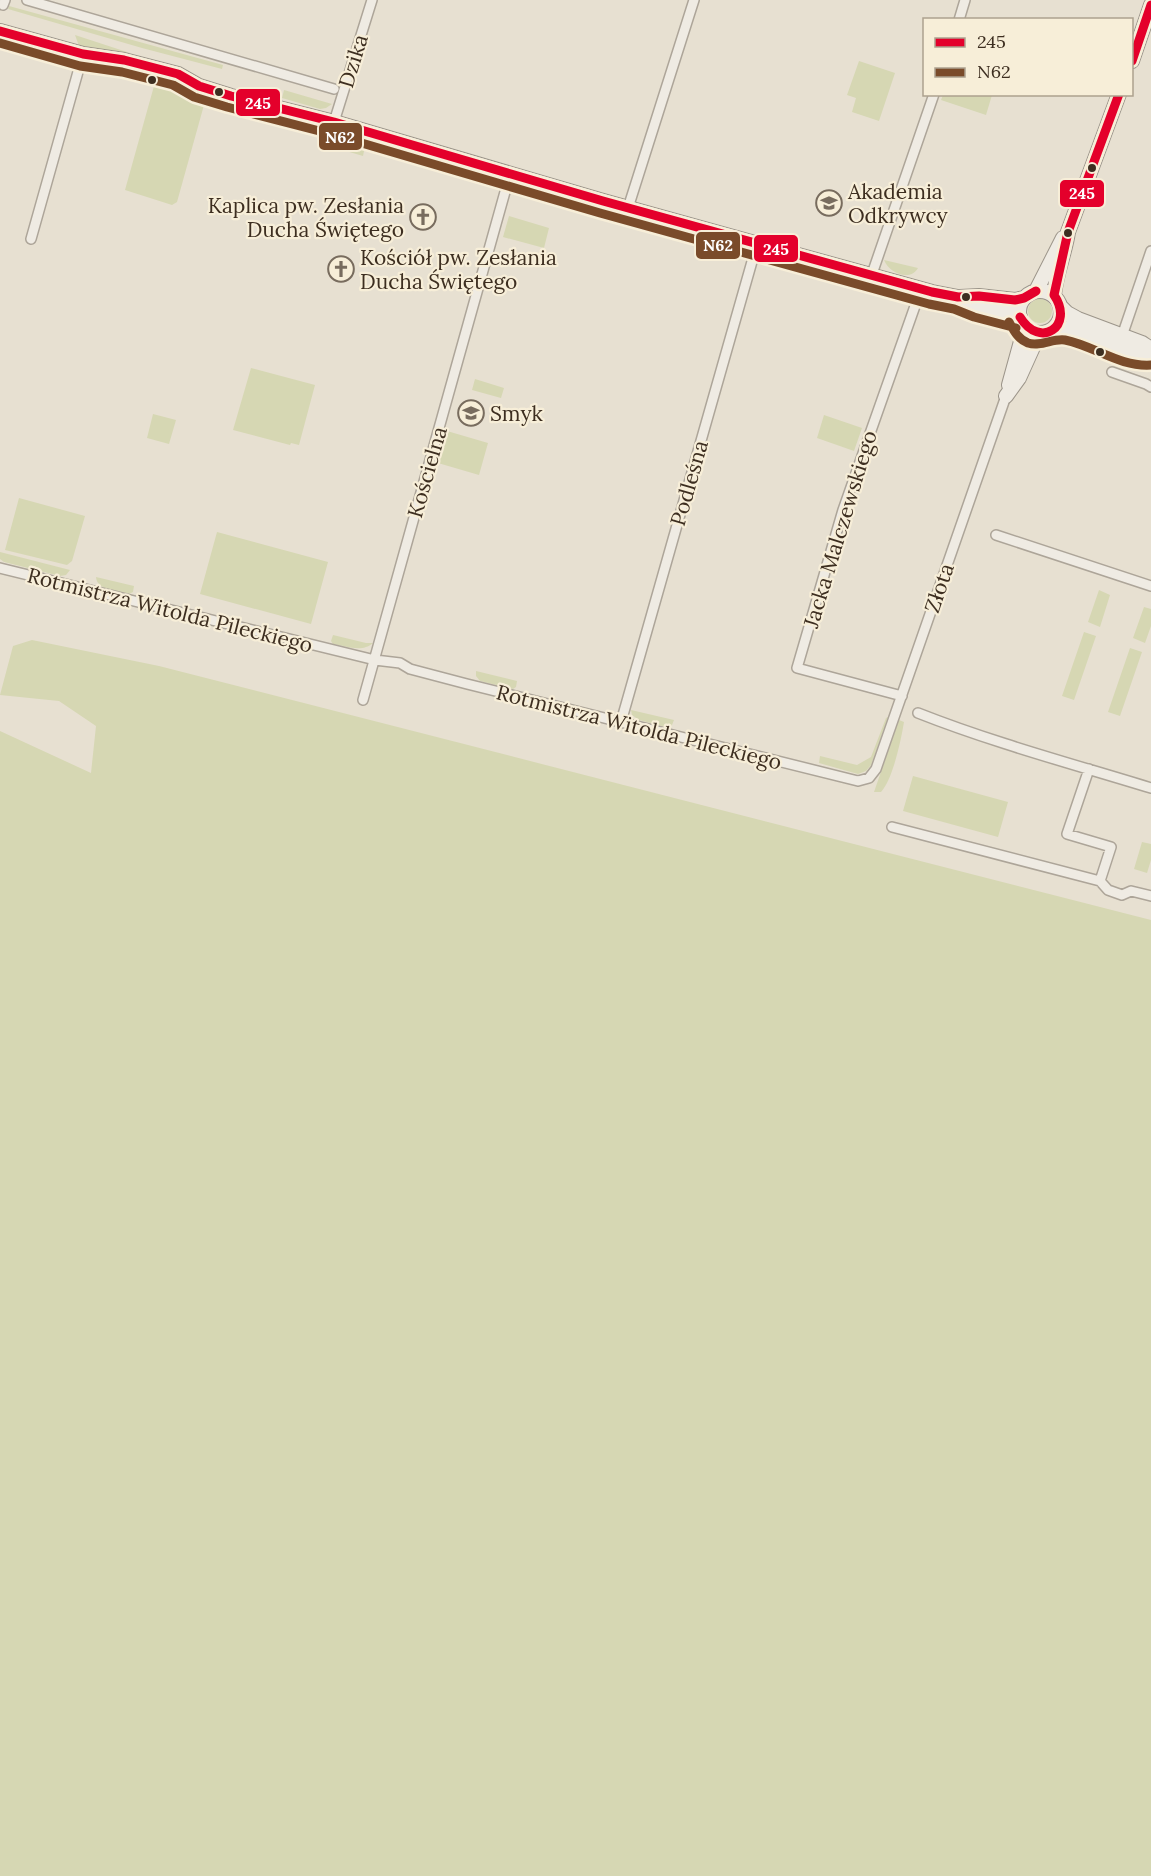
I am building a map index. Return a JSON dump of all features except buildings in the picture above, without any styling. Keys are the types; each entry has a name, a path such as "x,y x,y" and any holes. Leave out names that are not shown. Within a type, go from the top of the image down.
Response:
{"street":[{"path":"27,0 334,90"},
{"name":"Dzika","path":"334,122 372,0"},
{"path":"628,208 694,0"},
{"path":"960,18 966,0"},
{"path":"1133,55 1151,5"},
{"path":"0,31 83,54 131,62 178,74 199,86 231,96 334,122 757,244 958,297 978,306 1010,313 1033,332 1066,328 1138,354 1151,351"},
{"path":"31,239 83,54"},
{"path":"872,274 932,96"},
{"path":"1036,291 1055,252 1068,232 1118,96"},
{"name":"Kościelna","path":"363,700 510,174"},
{"path":"1048,331 1061,319 1055,282 1067,244 1068,232"},
{"name":"Podleśna","path":"621,722 757,244"},
{"path":"1122,336 1151,253"},
{"name":"Jacka Malczewskiego","path":"902,696 797,668 843,510 921,289"},
{"path":"958,297 979,296 1015,300 1036,291 1047,291 1071,316 1142,343 1151,351"},
{"path":"1022,322 1020,305 1024,298"},
{"name":"Złota","path":"869,778 876,769 1006,396 1022,322"},
{"name":"Złota","path":"1006,396 1019,378 1035,343 1048,331"},
{"path":"1112,372 1151,387"},
{"path":"996,535 1151,586"},
{"name":"Rotmistrza Witolda Pileckiego","path":"0,568 375,660 398,670 410,669 858,781 869,778"},
{"path":"918,712 983,736 1151,788"},
{"path":"1089,769 1067,834 1111,847 1100,881"},
{"path":"892,827 1100,881 1108,890 1122,895 1131,891 1151,896"}],"green space":[{"path":"9,6 223,65 222,69 8,9"},
{"path":"75,35 130,53 79,46"},
{"path":"859,61 895,73 879,121 852,112 856,98 847,95"},
{"path":"154,86 200,98 204,105 177,202 172,205 125,190"},
{"path":"284,90 332,104 320,109 282,98"},
{"path":"942,96 992,96 986,115 941,100"},
{"path":"336,138 341,139 340,144 344,146 346,140 365,146 363,156 336,148"},
{"path":"509,216 549,228 544,248 503,237"},
{"path":"884,260 918,268 910,274 900,274 890,269"},
{"path":"1040,299 1048,303 1052,311 1048,319 1040,323 1032,319 1028,311 1032,303"},
{"path":"251,368 315,385 299,445 291,443 290,445 233,430"},
{"path":"475,379 504,388 501,398 472,390"},
{"path":"153,414 176,420 169,444 147,438"},
{"path":"824,415 862,428 854,451 817,438"},
{"path":"447,431 488,443 479,475 438,463"},
{"path":"19,498 85,516 72,561 67,565 5,550"},
{"path":"217,532 328,562 311,624 200,594"},
{"path":"0,552 70,570 66,575 60,576 4,562 0,559"},
{"path":"96,577 134,586 133,592 129,594 104,588 97,582"},
{"path":"1099,590 1110,595 1100,627 1088,622"},
{"path":"1144,607 1151,609 1151,626 1145,643 1133,638"},
{"path":"1084,632 1096,636 1074,700 1062,696"},
{"path":"333,635 373,643 364,648 333,644 331,641"},
{"path":"32,640 159,666 1151,920 1151,1876 0,1876 0,731 91,773 96,726 59,701 0,695 13,646"},
{"path":"1130,648 1142,652 1120,716 1108,712"},
{"path":"476,671 517,681 516,687 513,689 480,681 476,676"},
{"path":"631,710 674,720 669,728 639,720 632,715"},
{"path":"888,717 871,765 866,771 858,774 819,763 820,756 857,765 871,757"},
{"path":"899,720 904,722 893,769 881,792 874,792"},
{"path":"913,776 1008,802 998,837 903,811"},
{"path":"1142,842 1151,844 1151,860 1147,873 1134,869"}],"transit line":[{"name":"245","path":"1133,58 1151,5"},
{"name":"245","path":"0,31 83,54 124,60 178,74 199,86 231,96 334,122 603,201 932,292 958,297 979,296 1015,300 1036,291"},
{"name":"N62","path":"0,43 80,66 122,72 173,85 194,97 227,107 331,134 600,213 1016,328"},
{"name":"245","path":"1054,295 1068,232 1118,96"},
{"name":"245","path":"1020,317 1028,327 1037,332 1045,333 1052,330 1058,324 1060,316 1054,295"},
{"name":"N62","path":"1009,322 1019,337 1028,343 1038,344 1065,340 1128,363 1151,365"}],"place":[{"name":"Akademia Odkrywcy","path":"829,203"},
{"name":"Kaplica pw. Zesłania Ducha Świętego","path":"423,217"},
{"name":"Kościół pw. Zesłania Ducha Świętego","path":"341,269"},
{"name":"Smyk","path":"471,413"}]}
